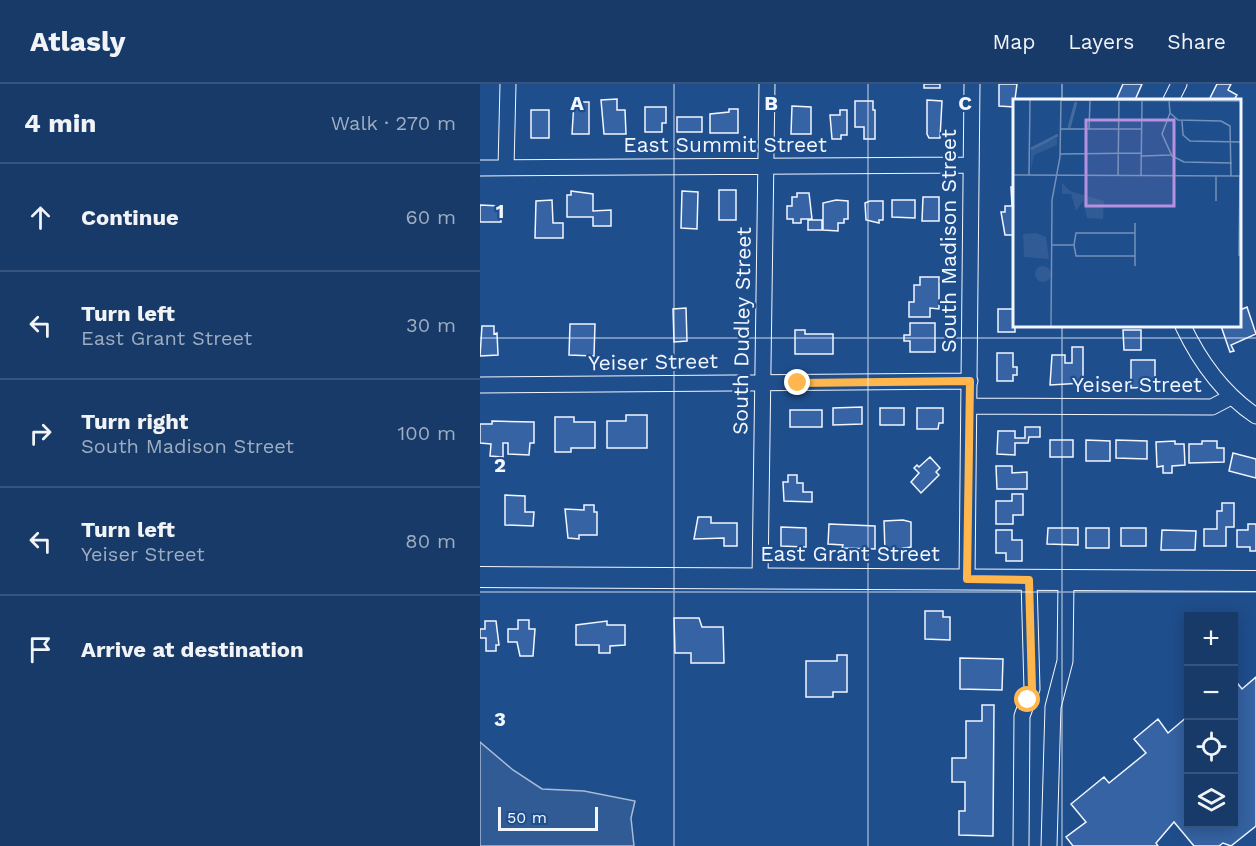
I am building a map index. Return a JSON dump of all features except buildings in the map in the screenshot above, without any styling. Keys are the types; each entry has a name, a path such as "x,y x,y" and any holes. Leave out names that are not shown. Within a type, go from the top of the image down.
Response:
{"main road":[{"name":"East Grant Street","path":"480,577 1256,581"}],"street":[{"path":"506,168 508,84"},
{"name":"South Dudley Street","path":"760,578 767,84"},
{"name":"South Madison Street","path":"967,579 972,84"},
{"path":"1172,99 1179,84"},
{"name":"East Summit Street","path":"480,168 970,165"},
{"path":"1184,327 1201,360 1231,397 1256,416"},
{"name":"Yeiser Street","path":"480,385 970,381"},
{"name":"Yeiser Street","path":"970,406 1212,407 1231,397"},
{"path":"1021,846 1022,716 1032,689 1029,580"},
{"path":"1049,846 1053,707 1065,661 1066,580"}],"shaded area":[{"path":"480,742 513,770 542,789 584,791 635,801 631,818 634,846 480,846"}],"route":[{"path":"798,383 970,381 967,579 1029,580 1032,689 1028,700"}]}
